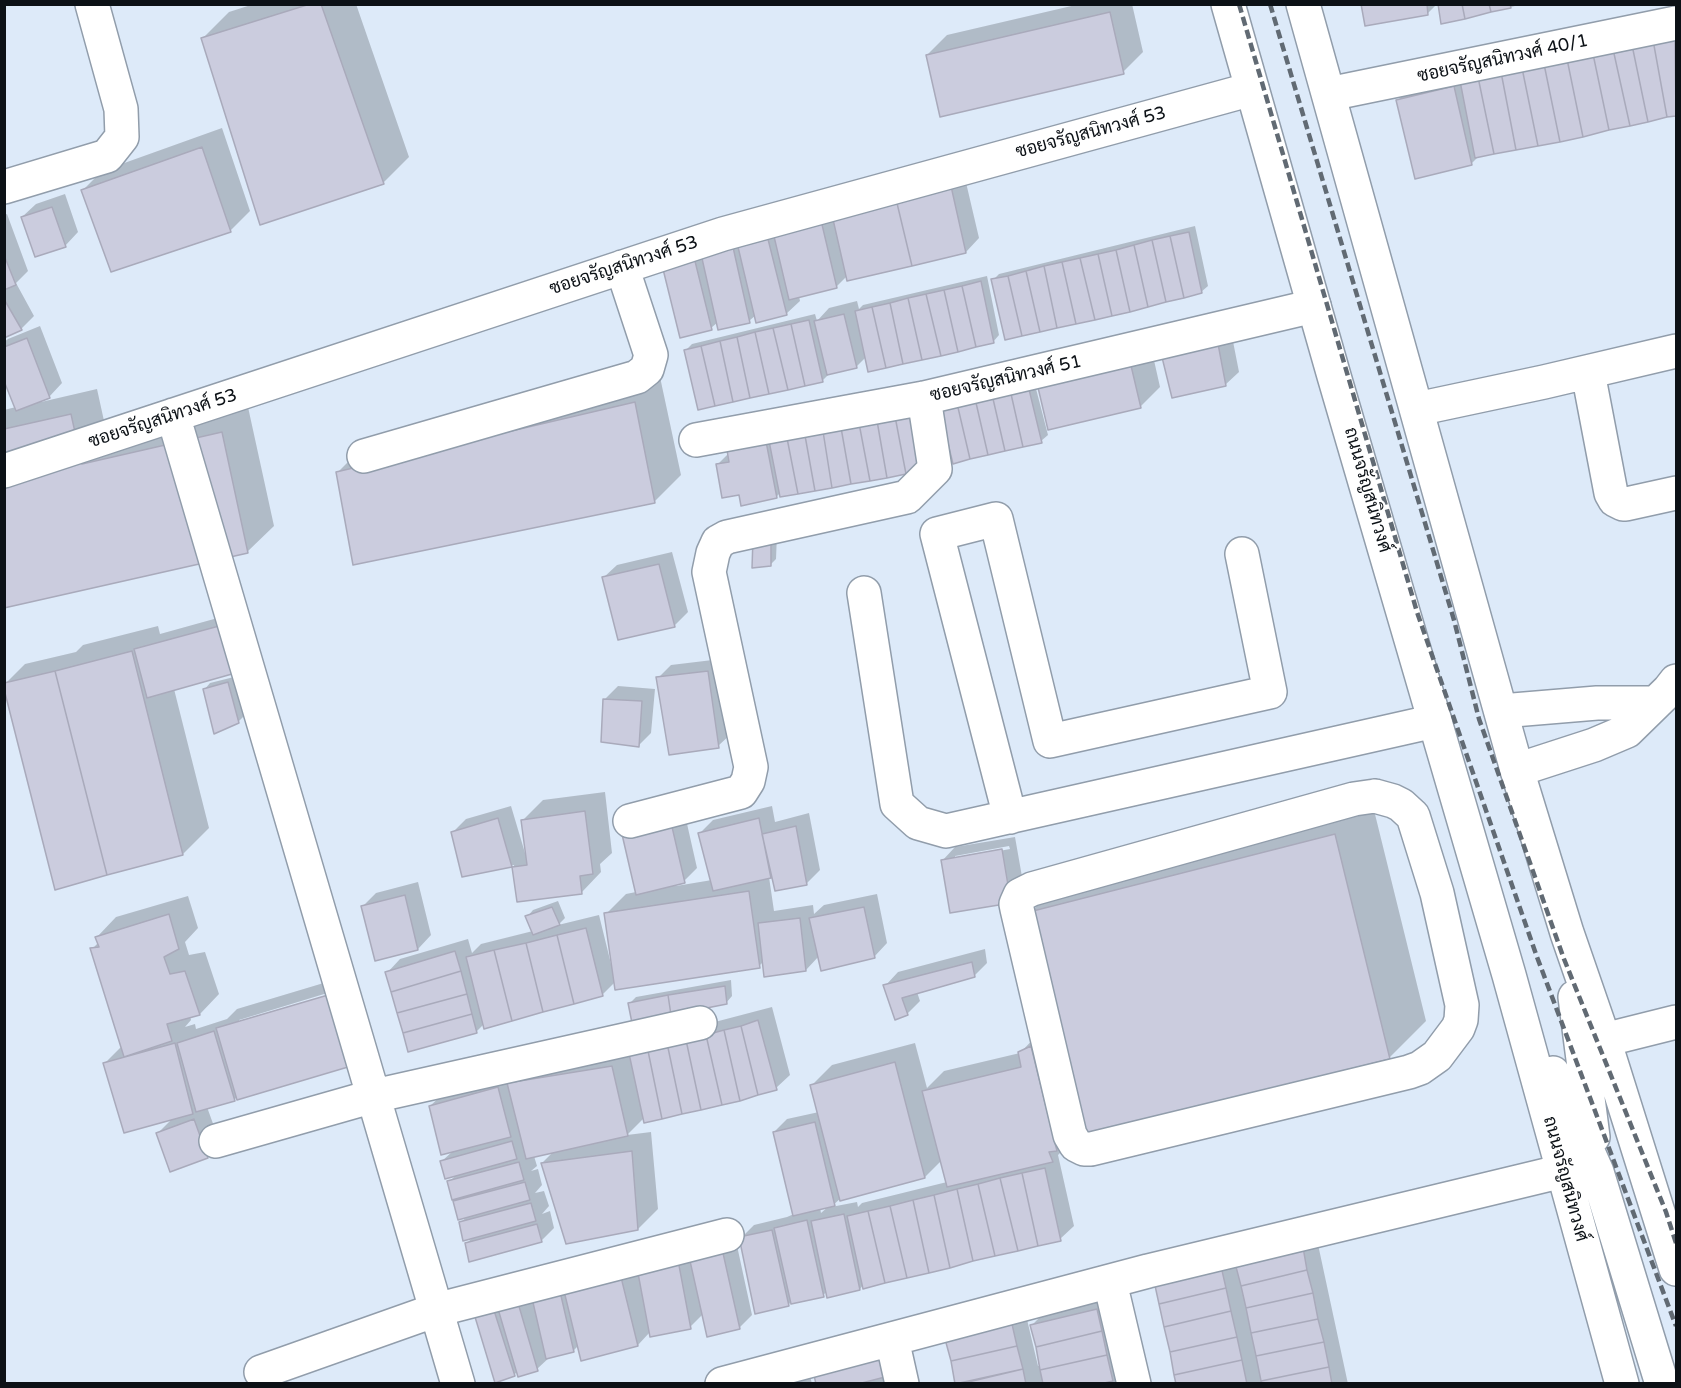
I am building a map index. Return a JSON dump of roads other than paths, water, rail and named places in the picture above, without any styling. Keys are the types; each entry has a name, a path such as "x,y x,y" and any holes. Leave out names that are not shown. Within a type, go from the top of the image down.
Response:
{"street":[{"path":"4,187 107,156 122,137 121,109 92,4"},
{"name":"ถนนจรัญสนิทวงศ์","path":"1228,4 1509,975 1622,1383"},
{"name":"ถนนจรัญสนิทวงศ์","path":"1303,4 1517,770 1567,933 1604,1040 1677,1269"},
{"name":"ซอยจรัญสนิทวงศ์ 40/1","path":"1329,94 1677,23"},
{"name":"ซอยจรัญสนิทวงศ์ 53","path":"4,471 723,234 1252,89"},
{"path":"364,456 637,377 647,369 651,355 622,267"},
{"name":"ซอยจรัญสนิทวงศ์ 51","path":"696,440 924,398 1314,306"},
{"path":"1584,378 1677,351"},
{"path":"1417,408 1584,378 1677,365"},
{"path":"1584,378 1611,493 1618,503 1626,504 1677,493"},
{"path":"630,821 741,792 748,781 751,767 710,572 712,553 718,542 727,537 907,496 935,469 924,398"},
{"path":"173,415 458,1383"},
{"path":"1010,817 937,534 996,519 1050,741 1270,692 1242,554"},
{"path":"864,593 897,804 918,823 946,831 1435,721"},
{"path":"1501,711 1591,704 1666,692"},
{"path":"1517,770 1614,737 1628,730 1666,692"},
{"path":"1375,796 1401,805 1413,816 1437,893 1462,1013 1453,1036 1437,1056 1428,1063 1409,1072 1091,1149 1080,1147 1071,1140 1017,909 1017,899 1023,893 1342,802 1375,796"},
{"path":"1437,893 1481,879"},
{"name":"ถนนจรัญสนิทวงศ์","path":"1567,933 1597,1172"},
{"name":"ถนนจรัญสนิทวงศ์","path":"1509,975 1597,1172 1662,1383"},
{"path":"1604,1040 1677,1022"},
{"path":"216,1141 374,1096 700,1023"},
{"path":"722,1383 1148,1271 1563,1171"},
{"path":"261,1372 436,1310 727,1235"},
{"path":"1110,1282 1134,1383"},
{"path":"892,1339 902,1383"}],"railway":[{"path":"1239,4 1417,612 1537,957 1676,1326"},
{"path":"1270,4 1454,620 1479,719 1564,959 1666,1212 1676,1243"}]}
